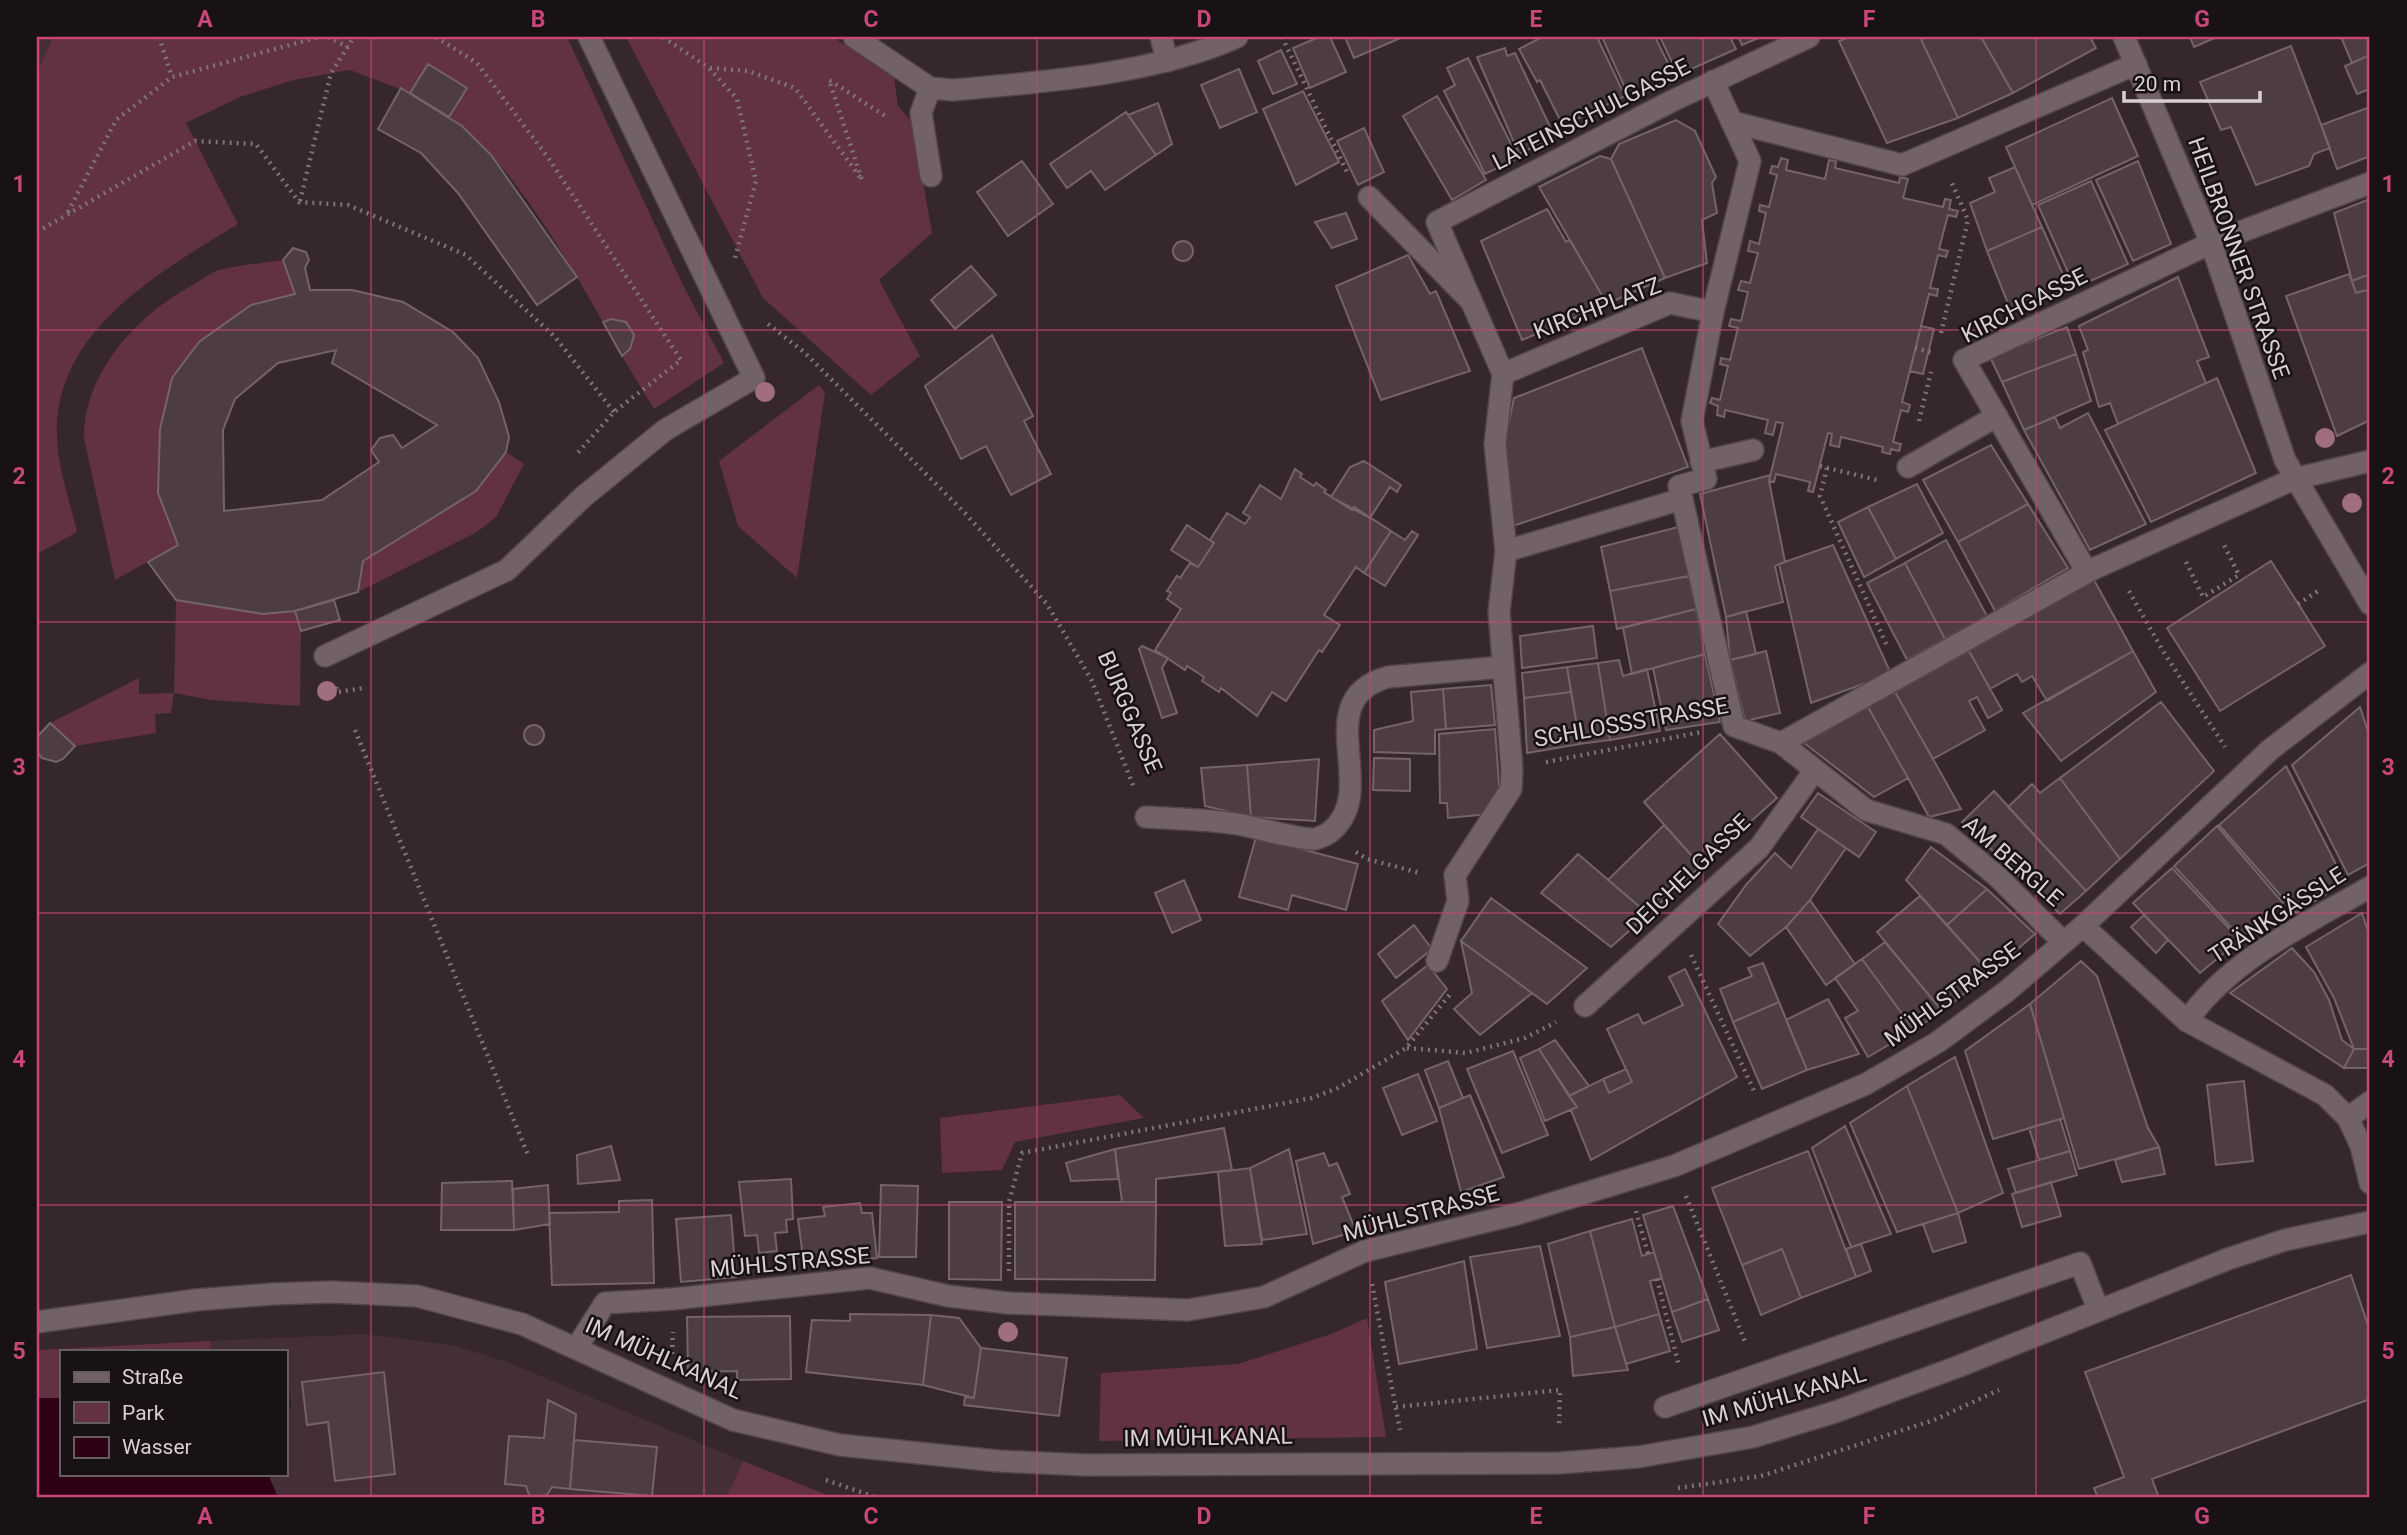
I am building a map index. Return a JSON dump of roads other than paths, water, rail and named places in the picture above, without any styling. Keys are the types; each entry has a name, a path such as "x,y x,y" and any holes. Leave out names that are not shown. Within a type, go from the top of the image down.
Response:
{"street":[{"path":"325,656 507,570 583,496 665,430 754,378 589,37"},
{"path":"854,37 930,88 953,90 1016,84 1167,61 1237,37"},
{"path":"1161,37 1167,61"},
{"name":"LATEINSCHULGASSE","path":"1473,303 1437,222 1713,81 1809,37"},
{"name":"HEILBRONNER STRASSE","path":"2124,37 2211,243 2289,470 2370,604"},
{"path":"1732,122 1902,165 1938,152 2136,64"},
{"path":"1506,551 1682,499 1679,486 1706,479 1692,421 1713,312 1750,161 1713,81"},
{"path":"930,88 921,113 931,176"},
{"path":"2211,243 2370,183"},
{"path":"1146,817 1233,823 1315,839 1330,833 1345,812 1348,799 1351,785 1347,716 1363,689 1388,677 1503,667 1499,612 1506,551 1495,444 1503,374 1473,303 1369,197"},
{"name":"KIRCHGASSE","path":"2090,571 1964,360 2211,243"},
{"name":"KIRCHPLATZ","path":"1503,374 1671,303 1713,312"},
{"path":"1908,467 1997,416"},
{"path":"1702,462 1753,450"},
{"path":"1781,743 2090,571 2289,470 2370,461"},
{"name":"SCHLOSSSTRASSE","path":"1682,499 1734,726 1781,743"},
{"name":"SCHLOSSSTRASSE","path":"1437,961 1458,901 1455,875 1511,789 1512,769 1503,667"},
{"name":"MÜHLSTRASSE","path":"577,1347 605,1303 673,1299 870,1278 948,1296 1008,1303 1188,1310 1264,1297 1365,1251 1517,1214 1674,1166 1889,1072 1937,1042 1997,999 2083,926 2271,749 2370,673"},
{"name":"AM BERGLE","path":"1781,743 1866,810 1945,834 1998,877 2063,942"},
{"name":"DEICHELGASSE","path":"1584,1006 1759,848 1815,769"},
{"name":"TRÄNKGÄSSLE","path":"2187,1021 2203,997 2219,982 2282,938 2370,887"},
{"path":"2083,926 2187,1021 2325,1095 2348,1118 2361,1146 2370,1183"},
{"path":"2348,1118 2370,1102"},
{"name":"IM MÜHLKANAL","path":"37,1322 196,1300 272,1294 332,1292 418,1296 480,1311 577,1347 672,1394 733,1420 841,1445 904,1453 1086,1465 1559,1463 1638,1457 1753,1437 1835,1412 1957,1367 2098,1309 2286,1240 2370,1222"},
{"path":"1665,1407 1759,1377 2080,1263 2098,1309"}],"water":[{"path":"37,1398 60,1398 60,1476 269,1476 278,1498 37,1498"}]}
